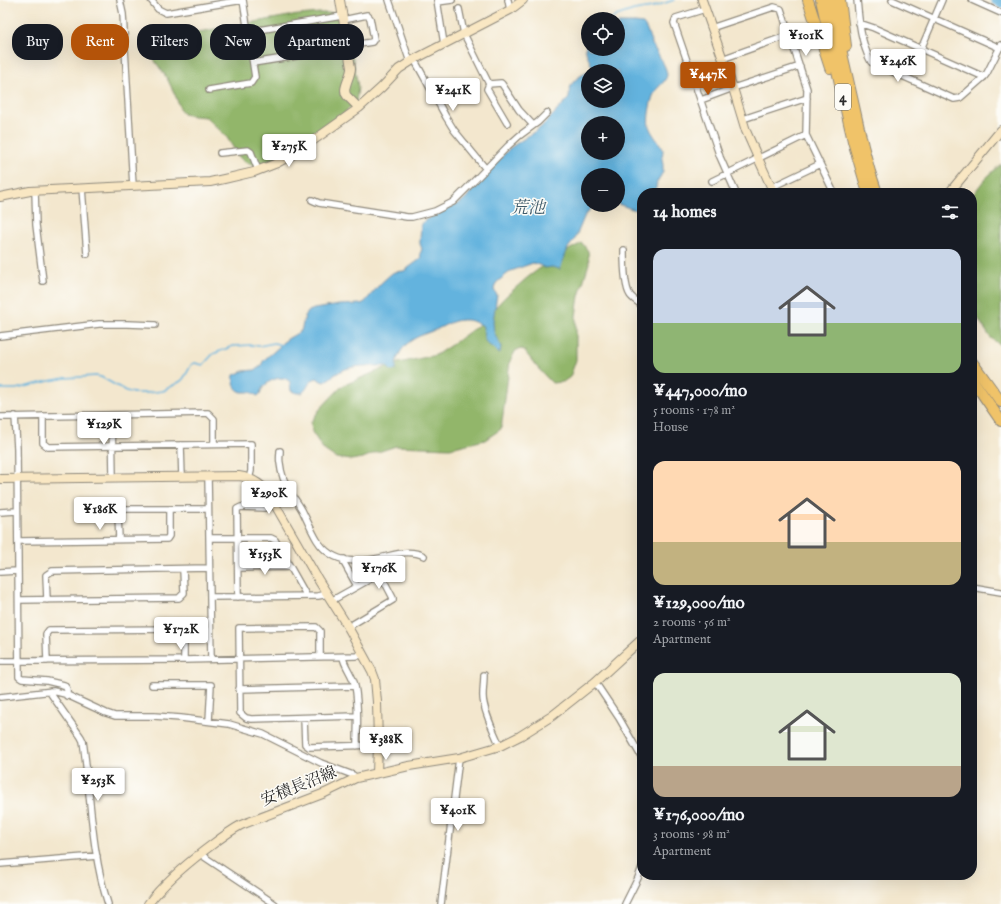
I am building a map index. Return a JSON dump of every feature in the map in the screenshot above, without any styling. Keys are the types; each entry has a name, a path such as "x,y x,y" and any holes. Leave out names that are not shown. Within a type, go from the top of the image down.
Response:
{"highway":[{"path":"808,0 833,76 842,110 849,123"},
{"name":"4","path":"821,0 849,123 867,188"},
{"name":"4","path":"830,0 859,130 875,188"},
{"path":"840,0 849,65 858,105 859,130"},
{"path":"977,369 1001,402"},
{"path":"977,386 1001,421"}],"street":[{"path":"120,0 123,14 133,186"},
{"path":"151,0 158,9 166,13 243,0 247,24"},
{"path":"340,0 344,24"},
{"path":"389,0 412,60 454,130 486,169"},
{"path":"444,44 438,1 452,0"},
{"path":"508,0 510,10"},
{"path":"0,197 35,190 210,182 258,170 277,163 297,152 359,108 399,69 412,60 510,10 523,0"},
{"path":"702,0 743,119 758,158 772,188"},
{"path":"858,0 859,23 862,40 866,53 873,64 954,99 960,98 984,77 1000,46 892,0"},
{"path":"921,49 942,0"},
{"path":"972,0 1001,13"},
{"path":"711,28 776,7 781,9 807,86 806,135 832,188"},
{"path":"705,9 676,18 674,23 720,157 734,188"},
{"path":"459,10 464,34 489,84 487,89 507,123"},
{"path":"266,29 367,16 370,18 374,40 372,42 364,44"},
{"path":"859,23 874,28 984,77"},
{"path":"722,59 789,35"},
{"path":"253,63 274,59"},
{"path":"208,90 252,82 255,77 253,60"},
{"path":"350,60 351,72 345,92 346,95 359,108"},
{"path":"700,100 800,66"},
{"path":"489,84 501,83 519,110 534,125"},
{"path":"743,119 807,98"},
{"path":"312,200 319,203 399,216 412,217 435,211 453,202 508,146 547,113"},
{"path":"953,188 1001,130"},
{"path":"712,181 806,135"},
{"path":"220,153 248,150 251,152 258,170"},
{"path":"777,188 820,164"},
{"path":"82,188 87,254"},
{"path":"35,190 36,225 43,280"},
{"path":"624,250 628,290 632,298 637,302"},
{"path":"0,336 98,324 155,325"},
{"path":"0,417 208,413 214,419 214,444"},
{"path":"112,415 113,477"},
{"path":"15,416 19,677 22,680 47,681 63,684 66,686 67,696"},
{"path":"44,416 43,443 48,447 251,444 250,479"},
{"path":"181,445 182,477"},
{"path":"280,451 280,463 289,490 300,507 317,540 331,554 336,557 357,561 368,561 408,552 416,552 424,556"},
{"path":"208,476 211,659"},
{"path":"0,479 242,476 259,483 267,491 329,598 348,627 372,671 375,679 377,702 377,773"},
{"path":"238,597 237,509 241,507 264,508 274,504"},
{"path":"18,541 167,539 169,536 169,509"},
{"path":"84,512 208,509"},
{"path":"0,512 17,511"},
{"path":"118,539 118,514 120,512"},
{"path":"209,538 271,538 275,540 306,596"},
{"path":"344,559 344,563 356,586"},
{"path":"238,568 290,567"},
{"path":"47,600 46,576 52,571 209,568"},
{"path":"19,600 179,598 184,594 184,569"},
{"path":"0,572 17,572"},
{"path":"210,597 318,596 329,598 376,576 382,577 393,600 348,627"},
{"path":"977,588 1001,592"},
{"path":"320,657 320,631 316,627 239,628 240,713 246,718 251,719 357,716"},
{"path":"47,661 46,634 49,630 180,629 184,634 184,660"},
{"name":"安積長沼線","path":"148,904 159,890 184,866 236,828 325,793 356,778 409,766 459,758 500,746 520,736 552,716 595,682 637,644"},
{"path":"0,661 184,660 343,657 364,655"},
{"path":"343,657 344,663 353,679 355,686 357,702 357,746"},
{"path":"484,675 482,695 486,712 500,746"},
{"path":"595,682 619,718 637,749"},
{"path":"152,685 211,685 210,722"},
{"path":"239,689 355,686"},
{"path":"50,691 83,741 97,856 108,904"},
{"path":"0,697 50,691 57,692 115,716 160,716 229,724 263,734 320,763 353,775 356,778"},
{"path":"304,718 305,744 309,747 378,745"},
{"path":"441,904 459,758"},
{"path":"200,854 275,904"},
{"path":"0,864 97,856"},
{"path":"625,904 637,880"}],"green space":[{"path":"334,13 342,17 346,24 274,24 274,60 353,60 358,87 356,102 337,120 302,144 262,167 256,167 245,162 239,157 226,136 206,117 183,114 167,78 155,60 202,60 202,31 210,30 210,60 266,60 266,24 244,24 289,16"},
{"path":"1001,164 1001,346 990,337 977,317 977,189 984,180"},
{"path":"582,243 588,251 589,263 579,296 576,316 576,360 570,377 563,382 552,383 523,349 516,350 510,361 501,429 485,440 450,448 396,446 363,458 351,460 336,458 324,450 312,432 311,422 320,409 342,386 394,364 436,355 480,324 505,297 528,277 557,256"}],"water":[{"name":"荒池","path":"625,23 643,24 667,71 667,75 663,83 654,93 649,113 650,129 663,150 663,172 657,182 656,188 637,188 637,211 625,206 625,168 581,168 581,212 588,212 575,239 568,248 560,269 552,267 545,268 533,263 511,271 495,285 494,290 497,295 493,321 494,332 501,347 500,353 498,353 486,342 482,325 469,320 458,320 413,339 404,346 396,362 396,370 392,371 387,366 363,366 349,368 339,372 324,382 317,378 312,380 302,393 291,391 290,382 282,378 275,379 268,383 258,396 250,392 239,391 236,388 234,383 234,375 243,371 255,370 260,367 264,360 282,343 301,331 305,316 309,311 339,305 361,304 365,302 380,284 391,274 394,272 404,271 419,260 422,249 420,244 421,225 424,221 433,215 460,203 467,197 476,184 510,148 540,128 569,98 570,88 580,76 581,108 625,108 625,64 591,64 587,56 625,56"}],"waterway":[{"path":"625,13 653,7 674,0"},
{"path":"995,0 1001,3"},
{"path":"0,389 16,389 65,378 96,376 101,377 126,391 134,393 163,391 181,381 192,364 195,363 203,365 213,354 233,346 259,346 274,343 281,345"}]}
